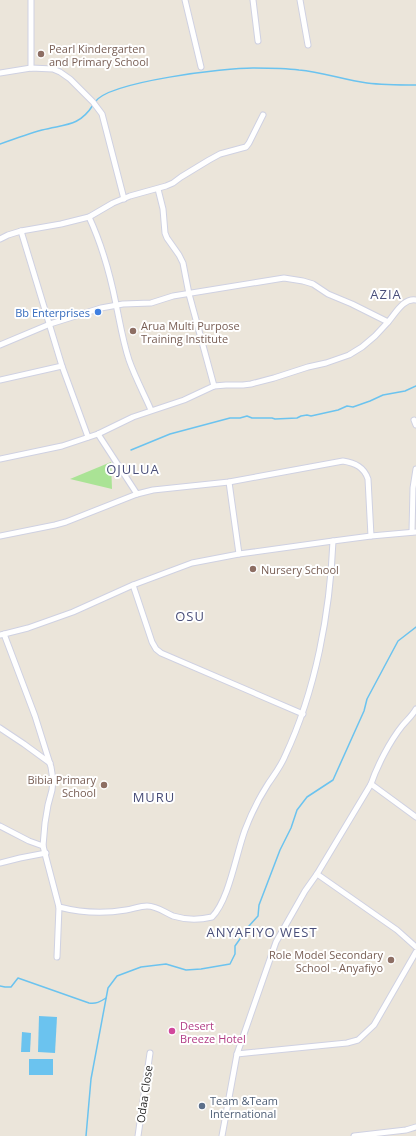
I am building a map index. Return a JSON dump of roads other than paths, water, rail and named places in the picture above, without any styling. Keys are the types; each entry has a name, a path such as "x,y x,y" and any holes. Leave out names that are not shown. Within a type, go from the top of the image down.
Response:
{"street":[{"path":"31,0 31,68"},
{"path":"184,0 201,67"},
{"path":"253,0 258,41"},
{"path":"300,0 308,45"},
{"path":"0,73 31,68 53,69 70,79 102,114 124,199"},
{"path":"0,231 1,239 21,231 61,224 89,217 113,203 173,183 201,164 220,154 246,147 263,115"},
{"path":"158,189 163,209 165,233 184,263 189,294 214,386"},
{"path":"89,217 97,234 107,264 129,361 151,410"},
{"path":"21,231 62,366 88,437"},
{"path":"0,345 50,324 101,308 117,305 151,303 173,296 284,278 313,284 328,294 388,322"},
{"path":"0,459 62,446 98,434 133,417 184,400 214,386 251,384 349,355 362,347 378,333 405,302 410,299 416,300"},
{"path":"0,380 62,366"},
{"path":"98,434 136,494"},
{"path":"0,536 66,522 136,494 153,490 229,482 343,461 351,462 357,465 367,475 371,536"},
{"path":"57,957 59,907 43,846 48,805 54,780 33,710 2,635 28,628 73,612 133,585 192,563 239,554 371,536 414,532 413,488 416,469"},
{"path":"229,482 239,554"},
{"path":"59,907 93,913 127,910 146,906 159,908 173,916 193,919 212,917 217,913 227,889 248,822 260,797 285,756 303,714 315,673 330,591 333,541"},
{"path":"133,585 146,626 156,649 161,653 303,714"},
{"path":"222,1136 231,1083 238,1054 276,942 305,891 317,874 371,784 392,742 402,726 416,711"},
{"path":"0,728 50,763"},
{"path":"371,784 416,817"},
{"path":"0,826 29,841 43,846"},
{"path":"0,863 46,853"},
{"path":"317,874 397,930 416,947"},
{"path":"238,1054 347,1043 358,1040 374,1025 416,952"},
{"name":"Odaa Close","path":"138,1136 150,1053"},
{"path":"354,1136 406,1130 416,1127"}],"water":[{"path":"39,1016 57,1017 55,1053 38,1052"},
{"path":"22,1032 31,1033 30,1052 21,1052"},
{"path":"29,1059 53,1059 53,1075 29,1075"}],"waterway":[{"path":"95,102 105,95 122,88 144,82 195,73 253,68 293,69 385,85 416,85"},
{"path":"0,144 42,130 71,124 88,112 93,105"},
{"path":"131,450 170,434 230,418 247,416 252,418 275,419 297,418 307,415 311,416 338,410 347,406 353,407 383,395 405,391 416,386"},
{"path":"86,1136 91,1079 108,988 117,976 141,967 166,964 186,970 230,964 235,954 235,946 258,916 259,905 297,810 307,797 333,780 364,711 367,699 398,641 416,627"},
{"path":"0,986 11,987 18,978 89,1003 102,1001 106,998"}],"place":[{"name":"Pearl Kindergarten and Primary School","path":"41,54"},
{"name":"Bb Enterprises","path":"98,312"},
{"name":"Arua Multi Purpose Training Institute","path":"133,331"},
{"name":"Nursery School","path":"253,569"},
{"name":"Bibia Primary School","path":"104,785"},
{"name":"Role Model Secondary School - Anyafiyo","path":"391,960"},
{"name":"Desert Breeze Hotel","path":"172,1031"},
{"name":"Team &Team International","path":"202,1106"}],"district":[{"name":"AZIA","path":"386,294"},
{"name":"OJULUA","path":"133,469"},
{"name":"OSU","path":"190,616"},
{"name":"MURU","path":"154,797"},
{"name":"ANYAFIYO WEST","path":"262,932"}]}
